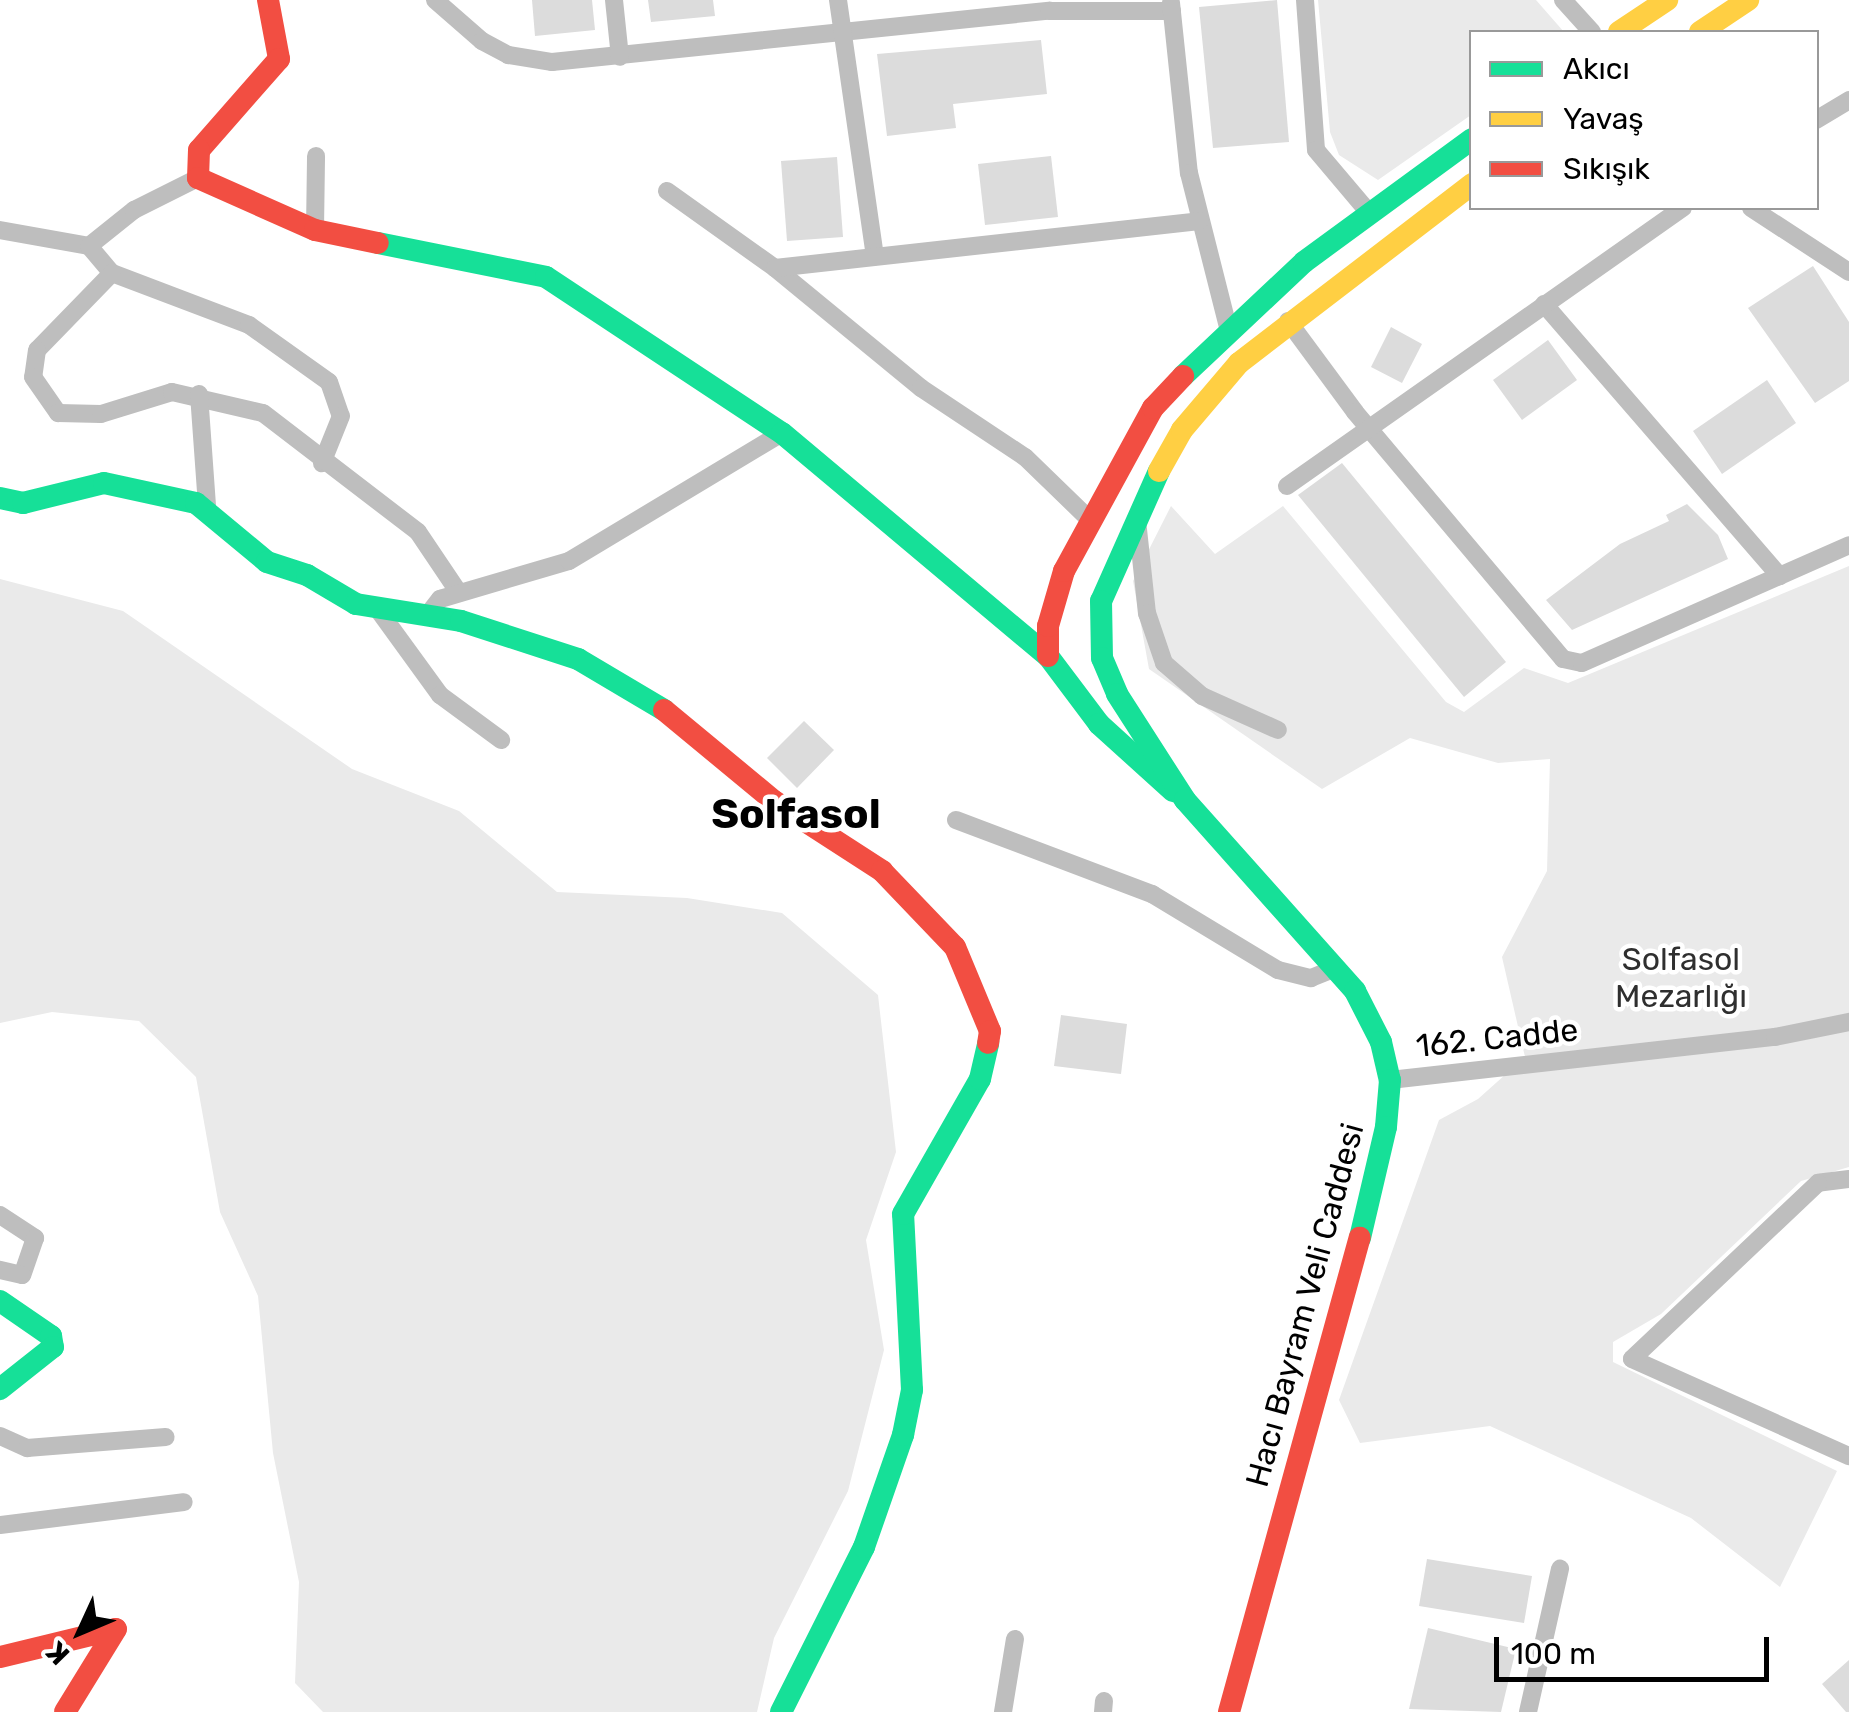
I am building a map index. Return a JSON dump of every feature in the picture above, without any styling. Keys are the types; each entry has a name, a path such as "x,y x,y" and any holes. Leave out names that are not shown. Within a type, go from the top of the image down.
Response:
{"street":[{"path":"198,178 198,150 279,59 268,0"},
{"path":"435,0 482,42 508,55 552,62 1049,11 1172,6 1199,221 1228,326"},
{"path":"614,0 620,57"},
{"path":"838,0 875,256"},
{"path":"1305,0 1316,150 1370,214"},
{"path":"1563,0 1590,30"},
{"path":"1623,30 1667,0"},
{"path":"1703,30 1748,0"},
{"path":"1819,118 1849,100"},
{"path":"1048,656 1054,598 1089,519 1153,408 1228,326 1469,141"},
{"path":"315,230 316,156"},
{"path":"198,178 315,230 546,277 782,432 988,612 1048,656 1099,724 1185,800"},
{"path":"89,246 134,210 198,178"},
{"path":"1185,800 1117,694 1102,658 1100,601 1136,512 1182,430 1239,363 1288,321 1469,186"},
{"path":"667,191 775,268 921,388 1025,457 1089,519"},
{"path":"1287,486 1680,210"},
{"path":"1754,210 1849,272"},
{"path":"775,268 1199,221"},
{"path":"0,230 89,246 112,273 249,326 329,382 342,416 322,463"},
{"path":"112,273 38,350 33,377 44,399 58,413 78,416 172,392 199,394 263,414 322,463 418,532 458,592"},
{"path":"1544,304 1780,576"},
{"path":"1288,321 1369,430 1562,659 1582,663 1849,545"},
{"path":"199,394 207,506"},
{"path":"429,613 458,592 568,561 782,432"},
{"path":"0,498 23,503 104,483 207,506 267,562 379,611 429,613 578,659 666,712 774,801 882,871 928,912 979,994 990,1030 980,1079 903,1214 912,1390 903,1435 864,1546 781,1712"},
{"path":"1136,512 1147,614 1164,663 1202,696 1278,730"},
{"path":"379,611 440,695 501,740"},
{"path":"1048,656 1102,658"},
{"name":"Hacı Bayram Veli Caddesi","path":"1185,800 1336,968 1372,1018 1390,1080 1386,1127 1361,1235 1229,1712"},
{"path":"956,820 1152,894 1278,970 1311,978 1336,968"},
{"name":"162. Cadde","path":"1390,1080 1774,1038 1849,1022"},
{"path":"1849,1179 1818,1183 1632,1359 1849,1456"},
{"path":"0,1216 35,1238 22,1275 0,1270"},
{"path":"0,1301 51,1336 52,1346 28,1374 0,1389"},
{"path":"0,1436 26,1448 166,1437"},
{"path":"0,1525 184,1502"},
{"path":"1528,1712 1560,1569"},
{"path":"0,1657 116,1629 65,1712"},
{"path":"1003,1712 1015,1639"}],"green space":[{"path":"1318,0 1536,0 1562,30 1469,30 1469,116 1378,180 1339,155 1330,132"},
{"name":"Solfasol Mezarlığı","path":"1171,506 1215,554 1283,506 1446,702 1464,712 1524,668 1568,683 1849,566 1849,1167 1801,1181 1661,1314 1613,1342 1613,1362 1837,1471 1780,1587 1691,1518 1490,1426 1360,1443 1339,1400 1439,1120 1478,1099 1525,1057 1502,957 1547,871 1550,759 1498,763 1410,738 1322,789 1149,669 1133,581"},
{"path":"0,579 123,611 352,769 459,811 557,892 687,898 782,913 878,995 896,1152 866,1240 884,1350 848,1491 774,1638 757,1712 323,1712 295,1683 299,1582 273,1453 258,1296 220,1212 196,1077 139,1021 52,1012 0,1023"}],"building":[{"path":"532,0 592,0 595,30 535,36"},
{"path":"648,0 713,0 715,16 651,22"},
{"path":"1277,0 1289,142 1213,148 1199,7"},
{"path":"1041,40 1047,94 953,104 956,128 887,136 877,54"},
{"path":"1051,156 1058,217 985,225 978,164"},
{"path":"837,157 843,237 787,241 781,161"},
{"path":"1813,266 1849,322 1849,381 1815,403 1748,308"},
{"path":"1391,327 1422,344 1402,383 1371,367"},
{"path":"1548,340 1577,380 1522,420 1493,380"},
{"path":"1767,380 1796,423 1722,474 1693,431"},
{"path":"1342,463 1506,662 1464,697 1298,495"},
{"path":"1687,504 1718,535 1728,559 1572,630 1546,600 1620,544 1669,521 1666,515"},
{"path":"804,721 834,750 797,788 767,758"},
{"path":"1061,1015 1127,1024 1121,1074 1054,1066"},
{"path":"1427,1559 1532,1576 1524,1623 1419,1606"},
{"path":"1428,1628 1516,1649 1501,1712 1409,1709"},
{"path":"1849,1660 1849,1712 1846,1712 1822,1684"}],"traffic: fast":[{"path":"1183,376 1304,262 1469,141"},
{"path":"378,243 546,277 782,433 1048,656 1099,724 1173,791"},
{"path":"1159,471 1101,601 1102,658 1117,694 1185,800 1355,991 1381,1042 1390,1080 1386,1127 1360,1238"},
{"path":"0,498 23,503 104,483 196,503 267,562 307,575 356,604 461,621 578,659 664,710"},
{"path":"781,1712 864,1547 903,1435 912,1390 903,1214 980,1079 988,1043"},
{"path":"0,1301 51,1336 53,1347 0,1389"}],"traffic: slow":[{"path":"1622,30 1667,0"},
{"path":"1703,30 1748,0"},
{"path":"1159,471 1182,430 1239,363 1469,186"}],"traffic: jam":[{"path":"268,0 279,59 199,150 198,178 315,230 378,243"},
{"path":"1048,656 1048,626 1064,571 1153,408 1183,376"},
{"path":"664,710 774,801 882,871 955,947 990,1031 988,1043"},
{"path":"1229,1712 1360,1238"},
{"path":"0,1657 116,1629 65,1712"}],"district":[{"name":"Solfasol","path":"796,814"}]}
